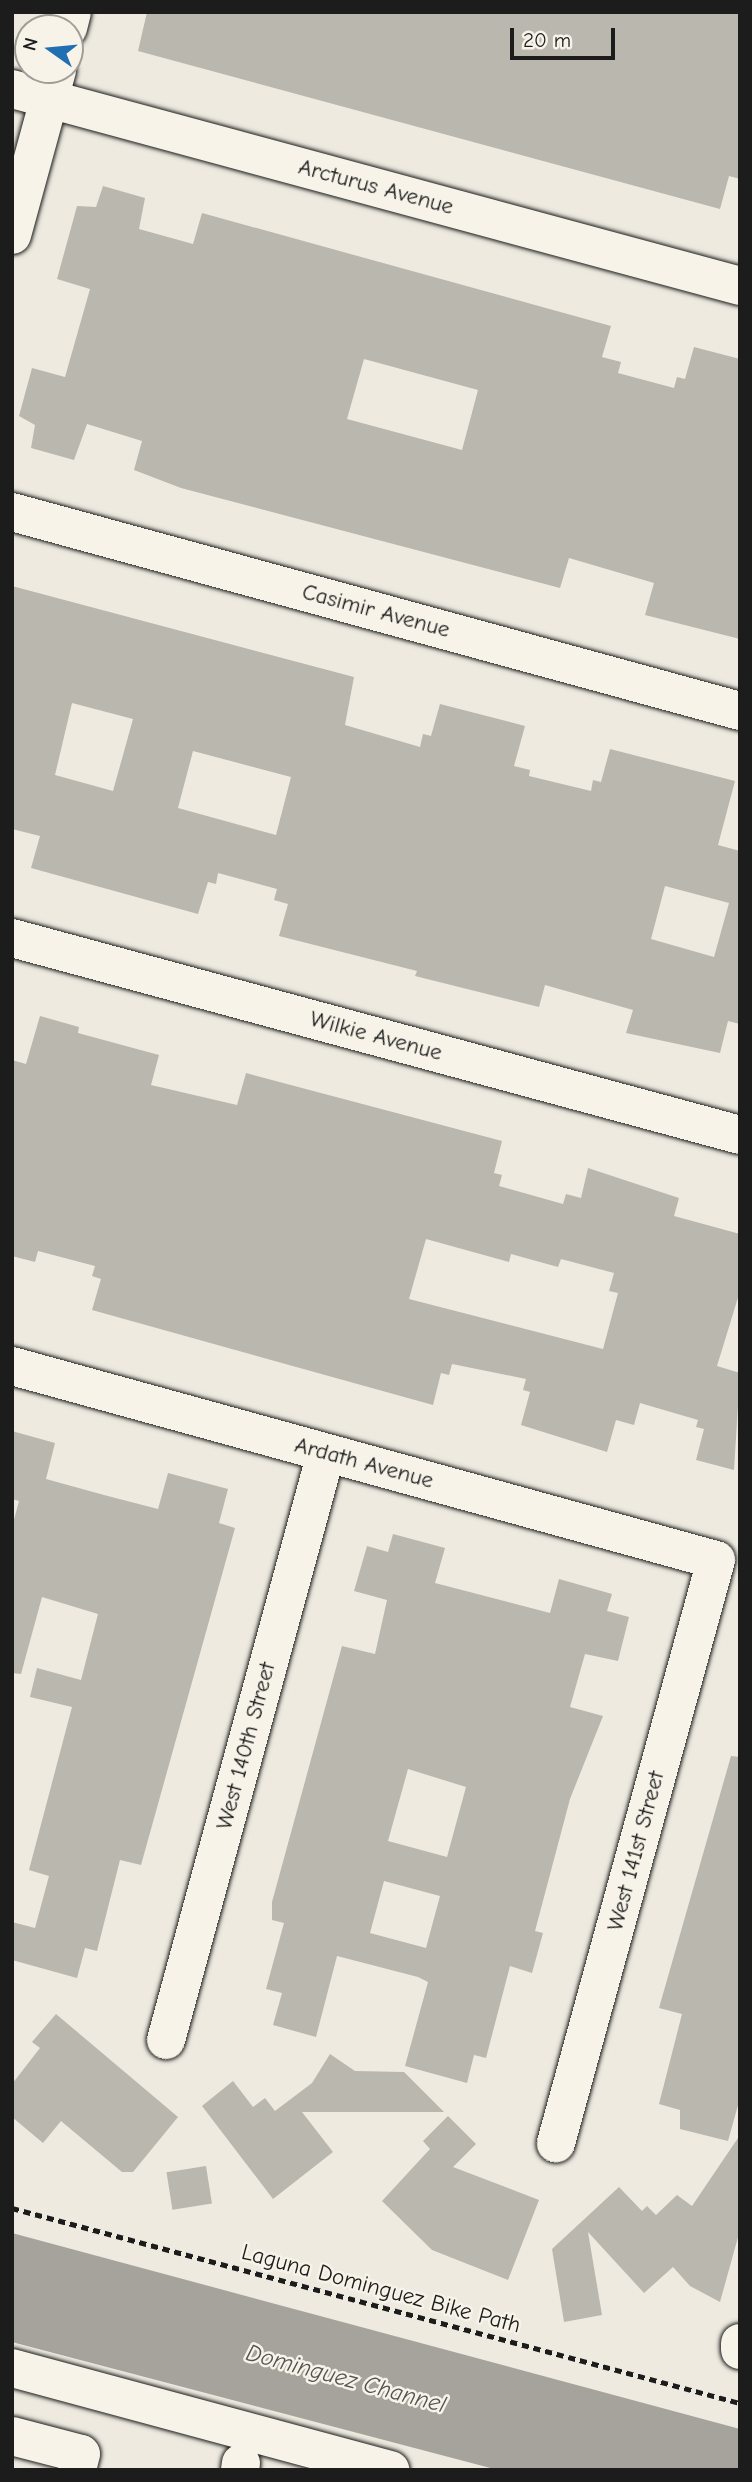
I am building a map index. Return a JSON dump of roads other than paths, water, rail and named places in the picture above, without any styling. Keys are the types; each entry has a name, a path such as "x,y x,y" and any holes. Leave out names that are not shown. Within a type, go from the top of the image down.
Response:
{"street":[{"name":"Arcturus Avenue","path":"12,89 53,84 740,286"},
{"path":"12,234 53,84"},
{"name":"Casimir Avenue","path":"12,512 740,711"},
{"name":"Wilkie Avenue","path":"12,938 740,1135"},
{"name":"Ardath Avenue","path":"12,1366 716,1560"},
{"name":"West 140th Street","path":"166,2040 326,1453"},
{"name":"West 141st Street","path":"556,2143 716,1560"},
{"path":"740,2343 740,2350"},
{"path":"12,2368 391,2470"},
{"path":"12,2436 81,2454 77,2470"}],"water":[{"name":"Dominguez Channel","path":"12,2233 740,2429 740,2470 498,2470 12,2342"}]}
